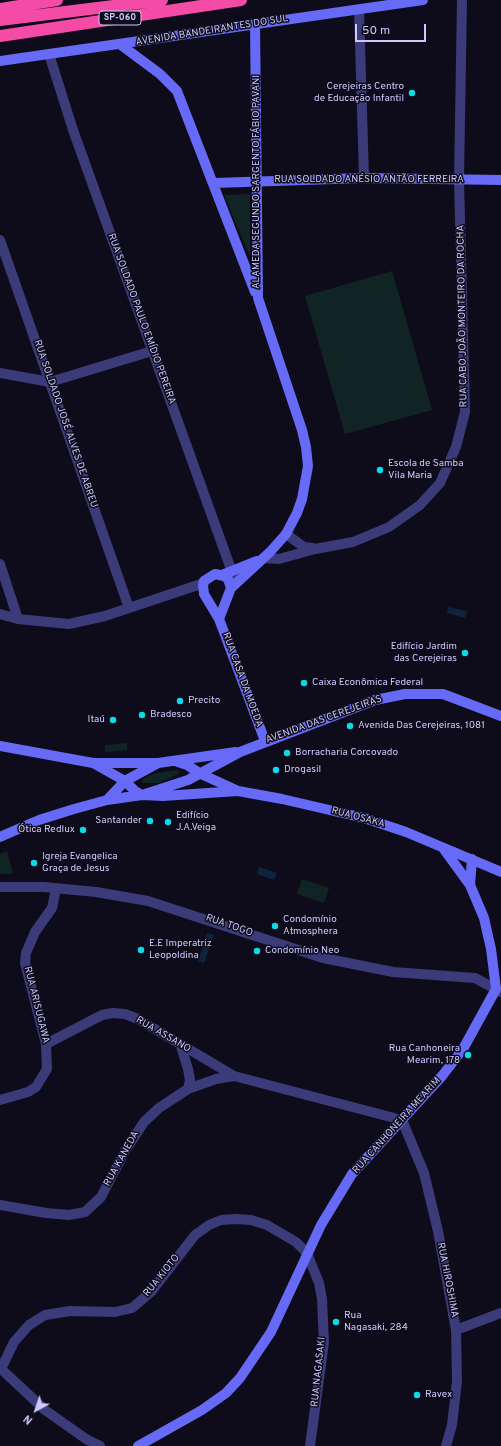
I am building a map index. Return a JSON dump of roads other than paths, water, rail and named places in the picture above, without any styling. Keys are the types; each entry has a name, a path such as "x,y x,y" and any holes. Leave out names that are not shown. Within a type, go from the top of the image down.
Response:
{"highway":[{"path":"0,9 57,0"},
{"path":"0,20 162,0"},
{"name":"SP-060","path":"0,36 241,0"}],"street":[{"name":"AVENIDA BANDEIRANTES DO SUL","path":"0,61 121,45 423,0"},
{"name":"RUA CABO JOÃO MONTEIRO DA ROCHA","path":"263,558 279,559 315,549 353,542 389,527 420,505 440,483 456,447 465,412 459,180 462,0"},
{"path":"360,10 364,178"},
{"name":"ALAMEDA SEGUNDO SARGENTO FÁBIO PAVANI","path":"232,589 286,534 297,513 306,482 308,466 306,448 258,298 255,24"},
{"path":"121,45 160,74 177,91 258,298"},
{"name":"RUA SOLDADO PAULO EMÍDIO PEREIRA","path":"49,54 73,130 152,351 226,573"},
{"name":"RUA SOLDADO ANÉSIO ANTÃO FERREIRA","path":"214,183 256,180 364,178 501,180"},
{"name":"RUA SOLDADO JOSÉ ALVES DE ABREU","path":"0,240 129,608"},
{"path":"0,373 50,382 152,351"},
{"path":"286,534 304,547 315,549"},
{"name":"ALAMEDA SEGUNDO SARGENTO FÁBIO PAVANI","path":"226,573 263,558"},
{"path":"0,564 18,619"},
{"path":"0,614 18,619 69,624 105,616 204,583 211,575 226,573 232,589 224,600 215,602 206,598 203,589 204,583"},
{"name":"RUA CASA DA MOEDA","path":"219,619 232,589"},
{"name":"RUA CASA DA MOEDA","path":"206,598 219,619 265,741"},
{"name":"AVENIDA DAS CEREJEIRAS","path":"240,752 265,741 375,700 405,694 443,694 501,716"},
{"path":"0,746 93,763 158,763 240,752"},
{"path":"0,837 39,820 107,800 142,794 172,786 201,774 240,752"},
{"path":"172,760 187,765 201,774 238,791"},
{"path":"93,763 125,781 135,791 142,794"},
{"path":"107,800 125,781 158,763"},
{"name":"RUA OSAKA","path":"142,794 163,796 238,791 282,799 364,818 406,832 501,872"},
{"path":"443,848 470,885 487,928 499,990"},
{"path":"470,885 472,859"},
{"name":"RUA TOGO","path":"0,887 96,892 148,901 323,958 392,972 475,978 499,990"},
{"name":"RUA ARISUGAWA","path":"0,1100 28,1092 36,1087 47,1069 46,1044 25,963 26,952 35,932 52,908 56,889"},
{"name":"RUA CANHONEIRA MEARIM","path":"138,1446 202,1410 226,1393 240,1378 271,1332 321,1225 352,1174 442,1076 463,1049 499,990"},
{"name":"RUA ASSANO","path":"46,1044 93,1018 113,1013 125,1014 138,1019 181,1046 234,1076"},
{"path":"181,1046 190,1080 188,1089"},
{"name":"RUA KANEDA","path":"0,1205 46,1213 69,1215 85,1212 102,1197 125,1151 144,1122 159,1108 188,1089 216,1079 234,1076 402,1120"},
{"name":"RUA HIROSHIMA","path":"402,1120 424,1173 438,1231 456,1330 457,1381 452,1426 446,1446"},
{"name":"RUA KIOTO","path":"0,1368 14,1342 29,1325 45,1315 70,1311 115,1312 132,1308 140,1303 151,1292 195,1235 209,1225 221,1220 251,1220 282,1232 296,1242 307,1253"},
{"name":"RUA NAGASAKI","path":"307,1253 319,1283 322,1299 324,1342 310,1446"},
{"path":"456,1330 501,1313"},
{"path":"0,1368 44,1410 86,1439 100,1446"}],"water":[{"path":"448,607 467,611 465,618 447,613"},
{"path":"259,867 277,873 274,880 257,874"},
{"path":"207,933 214,935 204,963 198,961"}],"place":[{"name":"Cerejeiras Centro de Educação Infantil","path":"412,93"},
{"name":"Escola de Samba Vila Maria","path":"380,470"},
{"name":"Edifício Jardim das Cerejeiras","path":"465,653"},
{"name":"Caixa Econômica Federal","path":"304,683"},
{"name":"Precito","path":"180,701"},
{"name":"Bradesco","path":"142,715"},
{"name":"Itaú","path":"113,720"},
{"name":"Avenida Das Cerejeiras, 1081","path":"350,726"},
{"name":"Borracharia Corcovado","path":"287,753"},
{"name":"Drogasil","path":"276,770"},
{"name":"Santander","path":"150,821"},
{"name":"Edifício J.A.Veiga","path":"168,822"},
{"name":"Ótica Redlux","path":"83,830"},
{"name":"Igreja Evangelica Graça de Jesus","path":"34,863"},
{"name":"Condomínio Atmosphera","path":"275,926"},
{"name":"E.E Imperatriz Leopoldina","path":"141,950"},
{"name":"Condomínio Neo","path":"257,951"},
{"name":"Rua Canhoneira Mearim, 178","path":"468,1055"},
{"name":"Rua Nagasaki, 284","path":"336,1322"},
{"name":"Ravex","path":"417,1395"}]}
